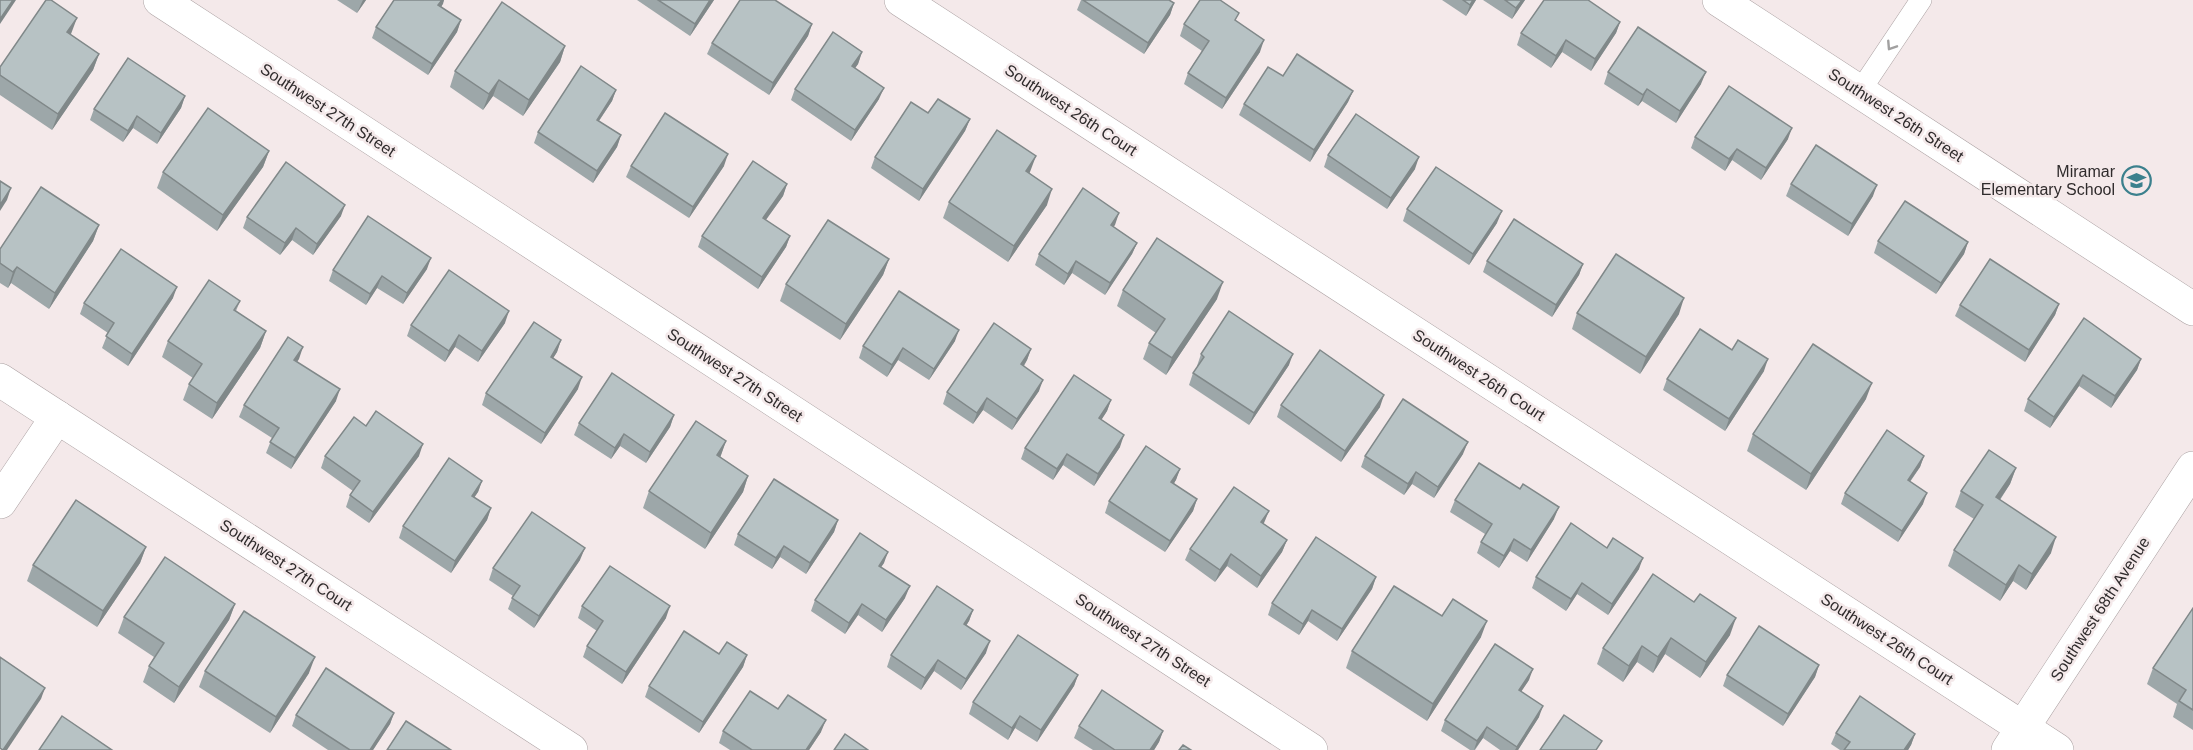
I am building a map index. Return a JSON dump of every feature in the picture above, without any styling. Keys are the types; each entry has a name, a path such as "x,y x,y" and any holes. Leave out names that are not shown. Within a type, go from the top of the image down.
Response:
{"street":[{"name":"Southwest 27th Street","path":"160,0 1311,750"},
{"name":"Southwest 26th Court","path":"901,0 2015,739 2057,750"},
{"name":"Southwest 26th Street","path":"1719,0 2193,309"},
{"name":"Southwest 27th Court","path":"0,381 571,750"},
{"path":"0,502 57,417"},
{"name":"Southwest 68th Avenue","path":"2015,739 2193,468"}],"lane":[{"path":"1860,91 1922,0"}],"building":[{"path":"0,0 13,0 0,19"},
{"path":"46,0 51,0 77,18 67,32 99,54 58,114 0,75 0,67"},
{"path":"394,0 442,0 438,5 461,20 432,64 376,27"},
{"path":"658,0 710,0 695,24"},
{"path":"740,0 775,0 812,24 773,83 712,43"},
{"path":"1083,0 1169,0 1174,3 1148,43"},
{"path":"1200,0 1220,0 1239,13 1235,20 1264,40 1226,98 1188,73 1209,41 1184,24"},
{"path":"1463,0 1473,0 1470,5"},
{"path":"1505,0 1522,0 1516,8"},
{"path":"1544,0 1588,0 1620,22 1595,59 1566,40 1556,56 1521,33"},
{"path":"502,2 565,46 529,100 499,80 489,94 455,71"},
{"path":"1638,27 1706,72 1680,111 1647,89 1643,95 1608,72"},
{"path":"833,32 862,52 852,66 884,88 855,130 795,89"},
{"path":"1297,54 1353,91 1314,150 1244,104 1268,67 1283,76"},
{"path":"128,58 185,96 161,133 137,116 128,131 94,109"},
{"path":"581,66 616,90 597,120 621,135 597,171 538,132"},
{"path":"1729,86 1792,128 1766,168 1737,149 1729,159 1695,137"},
{"path":"938,99 970,119 923,189 875,157 911,102 928,113"},
{"path":"208,108 269,151 223,215 163,172"},
{"path":"665,113 728,154 693,207 631,166"},
{"path":"1356,114 1419,157 1391,198 1328,155"},
{"path":"997,130 1036,156 1026,171 1052,189 1014,246 949,202"},
{"path":"1816,145 1877,185 1852,224 1791,184"},
{"path":"753,161 787,184 763,218 790,236 762,277 702,236"},
{"path":"286,162 345,205 317,244 296,228 285,243 247,217"},
{"path":"1436,167 1502,211 1473,254 1407,209"},
{"path":"0,181 11,188 0,205"},
{"path":"41,187 99,225 55,293 17,267 13,272 0,263 0,249"},
{"path":"1083,188 1119,213 1111,225 1137,243 1110,283 1076,261 1068,274 1039,254"},
{"path":"1905,201 1968,242 1941,283 1878,241"},
{"path":"368,216 431,258 407,293 382,276 370,294 333,270"},
{"path":"1514,219 1583,264 1556,305 1487,261"},
{"path":"828,220 889,259 846,324 786,284"},
{"path":"1157,238 1223,282 1172,358 1149,343 1165,319 1123,290"},
{"path":"121,249 177,287 132,354 106,336 114,323 84,303"},
{"path":"1616,254 1684,298 1646,357 1577,313"},
{"path":"1990,259 2059,304 2029,350 1960,305"},
{"path":"449,270 509,311 482,351 459,335 449,351 411,325"},
{"path":"209,280 240,301 234,310 266,331 217,403 189,384 202,364 168,341"},
{"path":"899,291 959,330 934,369 903,348 892,365 863,346"},
{"path":"1229,311 1293,354 1254,413 1193,373 1204,357 1201,354"},
{"path":"2084,318 2141,359 2115,396 2083,375 2054,417 2028,399"},
{"path":"534,322 561,340 551,357 582,377 545,433 486,393"},
{"path":"994,323 1031,349 1021,364 1043,380 1017,419 987,398 977,413 947,392"},
{"path":"1700,329 1732,350 1738,340 1768,359 1729,419 1667,379"},
{"path":"288,337 303,347 294,360 340,389 295,458 270,442 279,428 244,405"},
{"path":"1813,344 1872,383 1811,474 1753,434"},
{"path":"1320,350 1384,395 1345,451 1281,405"},
{"path":"612,373 674,415 650,452 624,434 615,448 579,423"},
{"path":"1074,375 1111,400 1099,418 1124,435 1098,474 1067,454 1057,469 1025,448"},
{"path":"1403,399 1468,442 1438,487 1416,472 1408,484 1365,456"},
{"path":"376,411 423,444 373,512 350,495 360,481 325,456 354,417 366,426"},
{"path":"696,421 726,441 717,455 748,476 711,533 649,491"},
{"path":"1887,430 1924,456 1908,480 1927,493 1902,531 1845,493"},
{"path":"1146,446 1180,469 1171,482 1197,499 1170,541 1109,501"},
{"path":"1989,450 2016,468 1996,497 2056,537 2032,574 2019,565 2006,585 1954,550 1983,505 1961,491"},
{"path":"449,458 482,481 472,496 491,508 455,561 403,526"},
{"path":"1479,463 1520,489 1523,484 1559,507 1531,550 1514,539 1504,556 1481,542 1492,524 1455,500"},
{"path":"774,479 838,520 810,563 784,546 776,558 738,534"},
{"path":"1234,487 1269,511 1261,522 1287,540 1261,576 1231,554 1220,570 1190,549"},
{"path":"76,500 146,547 103,611 33,565"},
{"path":"532,512 585,548 539,616 512,598 520,586 493,568"},
{"path":"1571,523 1607,548 1613,538 1643,558 1612,604 1582,583 1571,599 1536,577"},
{"path":"860,533 888,552 879,566 910,586 886,620 862,604 849,623 815,600"},
{"path":"1316,537 1376,577 1342,629 1312,610 1303,624 1272,603"},
{"path":"165,557 235,604 179,687 149,666 164,643 124,617"},
{"path":"610,566 670,606 626,672 587,646 603,621 582,606"},
{"path":"1653,574 1694,602 1700,594 1736,618 1706,662 1671,638 1658,657 1642,646 1629,666 1603,648"},
{"path":"937,586 973,610 964,624 990,641 966,679 938,660 925,678 891,655"},
{"path":"1394,586 1442,616 1453,599 1487,621 1433,704 1352,651"},
{"path":"2193,608 2193,710 2179,701 2186,690 2153,668"},
{"path":"244,611 315,657 276,717 205,671"},
{"path":"1759,626 1819,665 1788,714 1727,675"},
{"path":"684,631 719,654 727,642 747,655 703,722 649,686"},
{"path":"1018,635 1078,675 1041,730 1020,716 1012,728 973,702"},
{"path":"1495,644 1533,669 1519,690 1543,706 1517,747 1487,727 1477,741 1445,720"},
{"path":"0,657 45,688 3,750 0,748"},
{"path":"326,668 394,713 370,750 350,750 296,715"},
{"path":"1102,690 1163,731 1150,750 1115,750 1079,726"},
{"path":"750,691 778,709 788,695 826,720 806,750 752,750 723,731"},
{"path":"1860,696 1915,734 1904,750 1844,750 1850,742 1836,733"},
{"path":"1564,715 1602,741 1596,750 1540,750"},
{"path":"62,716 112,750 39,750"},
{"path":"406,721 451,750 387,750"},
{"path":"845,734 868,750 834,750"},
{"path":"1183,745 1191,750 1179,750"}],"place":[{"name":"Miramar Elementary School","path":"2136,180"}]}
